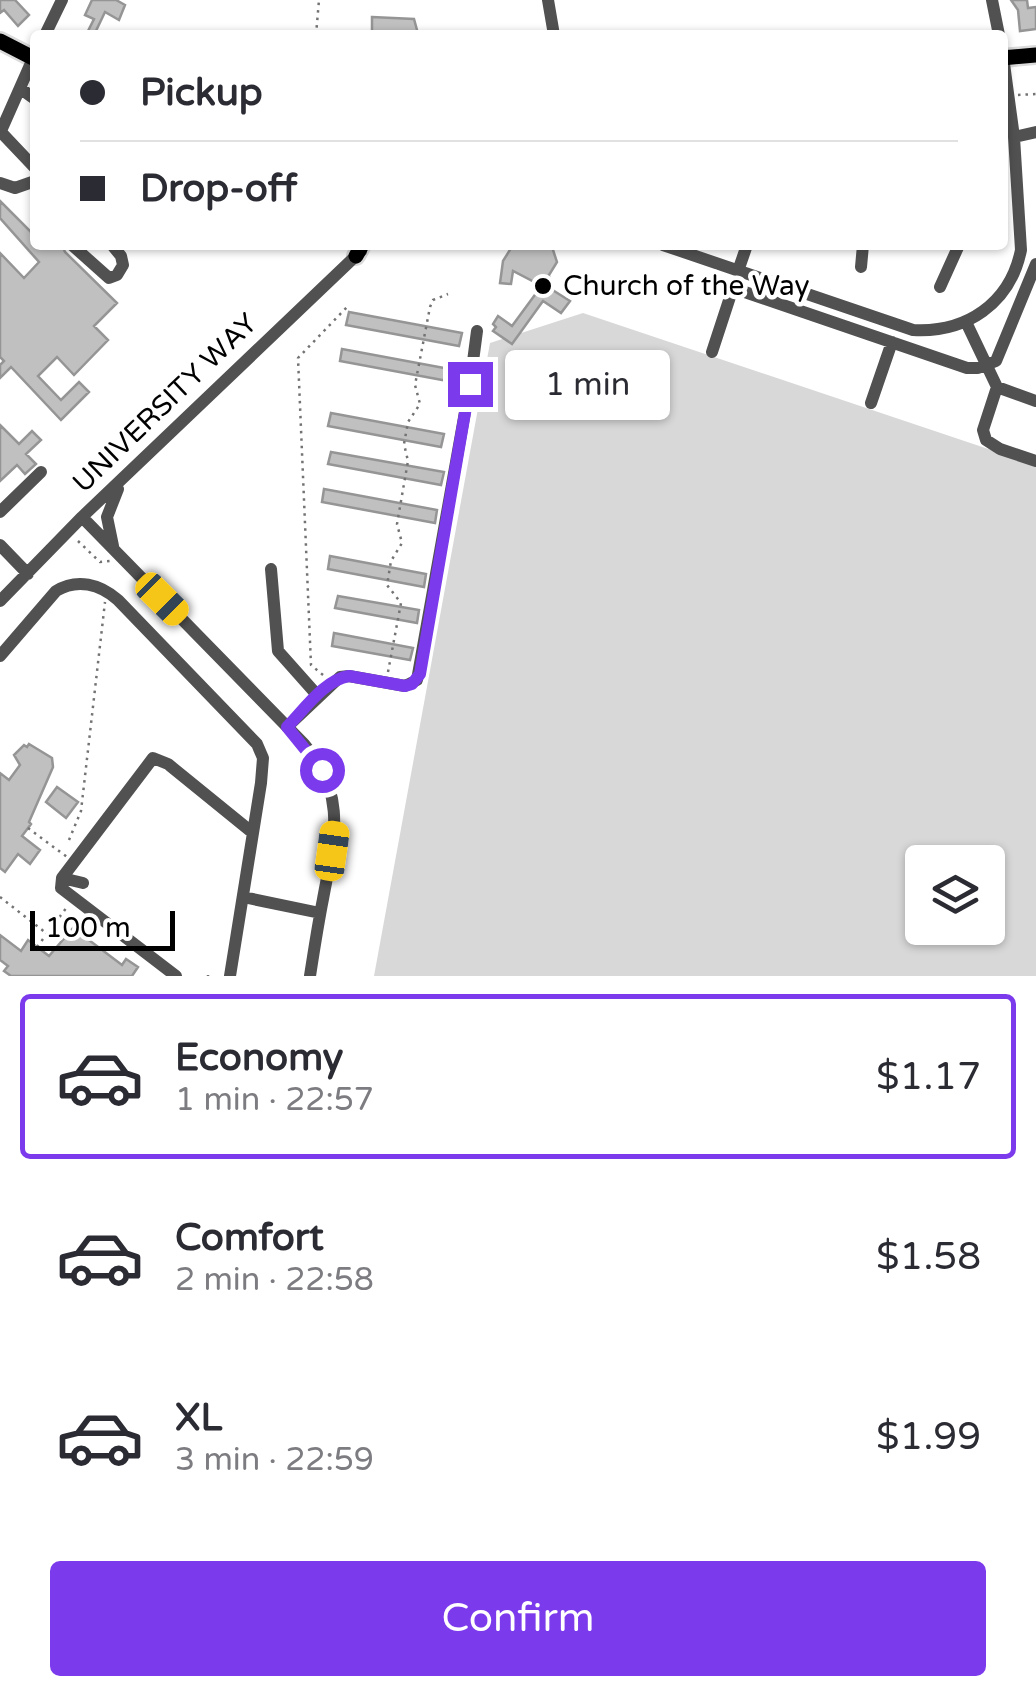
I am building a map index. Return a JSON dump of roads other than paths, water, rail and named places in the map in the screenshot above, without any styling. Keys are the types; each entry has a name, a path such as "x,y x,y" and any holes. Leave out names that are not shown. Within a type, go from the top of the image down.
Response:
{"main road":[{"path":"0,42 30,55"},
{"path":"1008,55 1036,54"}],"street":[{"path":"47,30 62,0"},
{"path":"548,0 553,30"},
{"path":"992,0 998,30"},
{"path":"30,67 0,132 30,163"},
{"path":"21,88 30,95"},
{"path":"677,250 913,330 938,330 966,322 999,299 1020,260 1022,226 1009,161 1014,137 1008,92"},
{"path":"1014,137 1036,132"},
{"path":"0,184 15,188 30,183"},
{"path":"78,250 109,278 117,275 123,265 116,250"},
{"name":"UNIVERSITY WAY","path":"0,600 361,250"},
{"path":"738,271 746,250"},
{"path":"861,267 862,250"},
{"path":"940,287 956,250"},
{"path":"712,352 736,289 967,368 987,366 996,361 1036,264"},
{"path":"966,322 996,387 983,430 986,440 1036,461"},
{"path":"287,727 332,682 349,676 405,686 420,674 477,331"},
{"path":"871,402 892,342"},
{"path":"996,387 1036,400"},
{"path":"0,512 41,472"},
{"path":"114,548 108,532 108,514 128,474"},
{"path":"82,518 287,727 322,770 334,805 335,830 310,976"},
{"path":"0,545 28,574"},
{"path":"271,569 278,651 318,696"},
{"path":"0,656 60,588 87,584 106,591 257,744 262,770 230,976"},
{"path":"176,976 62,888 62,878 130,784 154,758 168,764 253,833"},
{"path":"62,878 83,883"},
{"path":"243,896 320,913"}],"place":[{"name":"Church of the Way","path":"543,286"}]}
